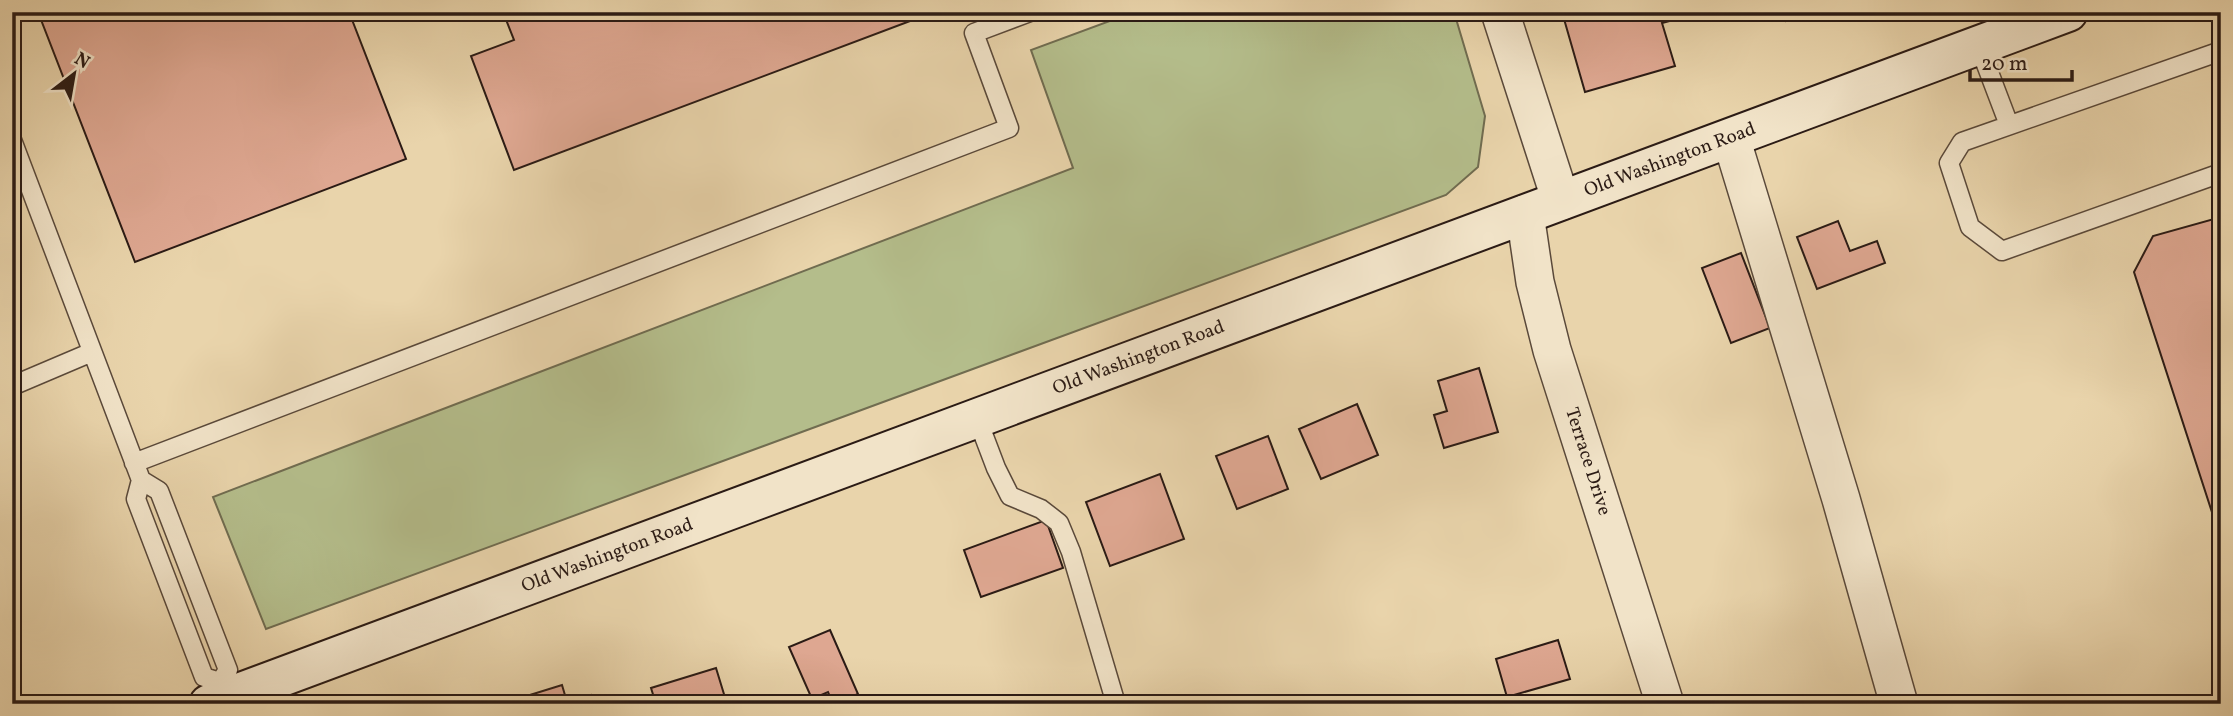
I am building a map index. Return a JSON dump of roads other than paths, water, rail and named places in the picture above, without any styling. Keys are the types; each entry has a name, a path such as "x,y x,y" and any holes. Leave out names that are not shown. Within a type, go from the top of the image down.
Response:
{"main road":[{"name":"Old Washington Road","path":"219,694 977,418 2068,12"}],"street":[{"path":"1500,12 1561,201"},
{"path":"1731,138 1841,499 1899,704"},
{"name":"Terrace Drive","path":"1525,214 1535,282 1552,350 1665,704"}],"lane":[{"path":"134,463 1009,128 974,33 1030,12"},
{"path":"1979,46 2009,125"},
{"path":"2221,51 1962,142 1949,163 1970,227 2002,251 2221,173"},
{"path":"12,140 134,463 141,480 159,491 228,670 219,694 204,677 136,499 141,480"},
{"path":"12,386 92,352"},
{"path":"977,418 1010,496 1041,509 1059,523 1071,552 1116,704"}]}
